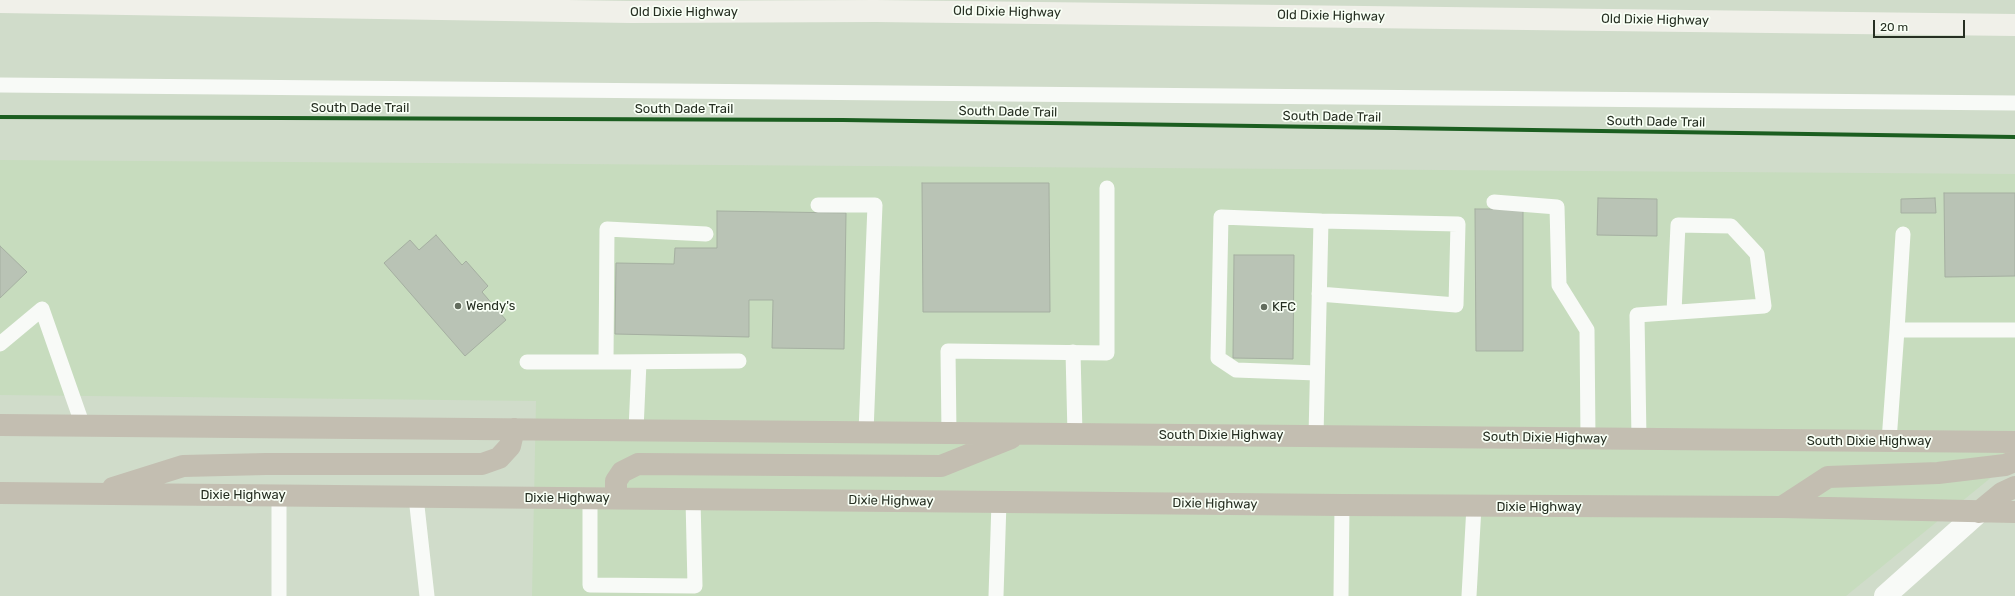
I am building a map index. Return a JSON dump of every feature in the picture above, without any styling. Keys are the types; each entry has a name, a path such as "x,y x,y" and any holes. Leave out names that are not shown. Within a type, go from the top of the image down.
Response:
{"highway":[{"path":"0,425 1075,434"},
{"path":"94,494 183,466 266,464 482,464 499,458 510,446 514,429"},
{"path":"616,498 616,481 622,472 638,464 941,466 1021,433"},
{"name":"South Dixie Highway","path":"1075,434 2015,442"},
{"path":"1782,507 1828,477 1938,473 2005,465 2015,461"},
{"path":"1979,512 2002,493 2015,487"},
{"name":"Dixie Highway","path":"0,493 1342,505 1782,507"},
{"path":"1782,507 2015,512"}],"street":[{"name":"Old Dixie Highway","path":"0,2 633,6 876,5 2015,25"},
{"path":"1885,596 1979,512"}],"lane":[{"path":"0,84 2015,102"},
{"path":"950,433 948,351 1107,352 1107,188"},
{"path":"1494,202 1557,208 1559,285 1587,330 1588,438"},
{"path":"818,205 875,205 866,432"},
{"path":"1317,373 1236,370 1218,358 1221,218 1458,224 1456,306 1319,294"},
{"path":"1316,436 1321,221"},
{"path":"1639,439 1637,314 1674,312 1764,306 1757,254 1731,226 1678,225 1674,312"},
{"path":"606,362 607,229 706,234"},
{"path":"1889,441 1903,234"},
{"path":"0,344 42,309 83,426"},
{"path":"1897,330 2015,330"},
{"path":"1073,352 1075,434"},
{"path":"527,362 739,361"},
{"path":"636,430 639,362"},
{"path":"278,596 279,495"},
{"path":"416,496 427,596"},
{"path":"590,498 590,591 695,591 693,499"},
{"path":"996,596 999,502"},
{"path":"1341,596 1342,505"},
{"path":"1469,596 1474,506"}],"shaded area":[{"path":"0,160 2015,174 2015,458 1846,596 532,596 536,401 0,395"}],"building":[{"path":"922,183 1049,183 1050,312 923,312"},
{"path":"1944,193 2015,193 2015,276 1945,277"},
{"path":"1598,198 1657,199 1657,236 1597,235"},
{"path":"1935,198 1936,213 1901,213 1901,199"},
{"path":"1475,209 1523,209 1523,351 1476,351"},
{"path":"717,211 846,213 844,349 772,348 773,300 749,300 749,337 615,334 616,263 674,264 675,248 717,248"},
{"name":"Wendy's","path":"436,235 462,265 466,261 488,286 482,292 506,320 465,356 384,263 410,240 419,250"},
{"path":"0,246 27,272 0,298"},
{"name":"KFC","path":"1234,255 1294,255 1293,359 1233,358"}],"cycle path":[{"name":"South Dade Trail","path":"0,117 843,120 2015,137"}],"place":[{"name":"Wendy's","path":"458,306"},
{"name":"KFC","path":"1264,307"}]}
